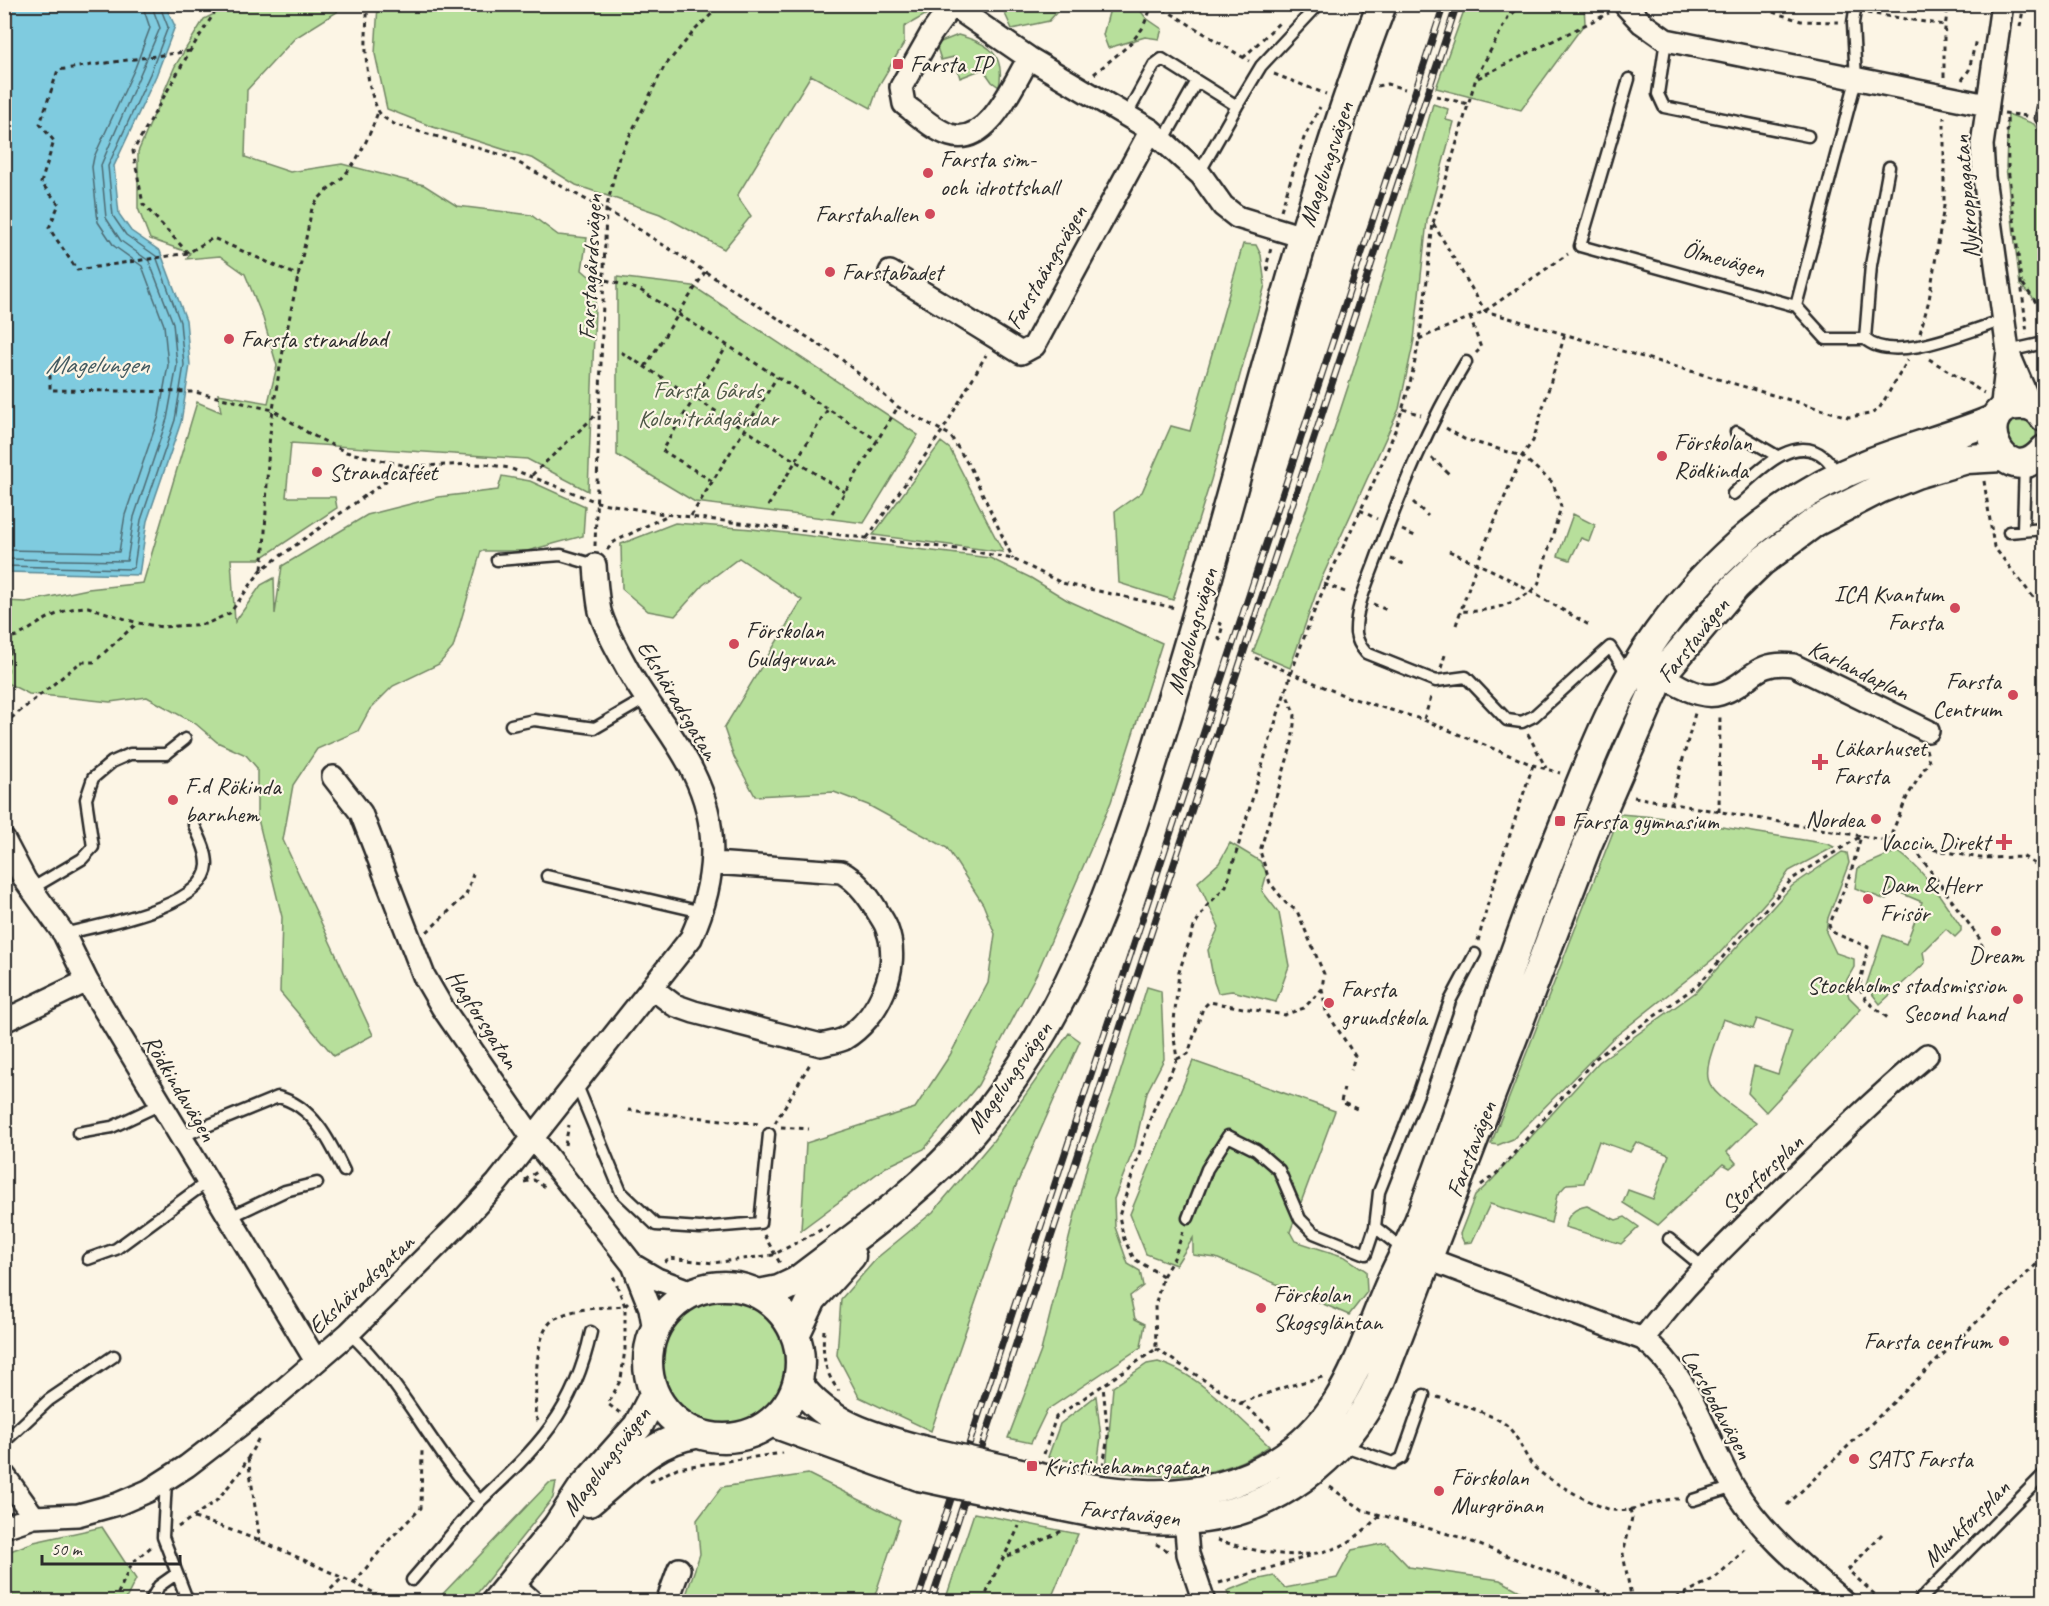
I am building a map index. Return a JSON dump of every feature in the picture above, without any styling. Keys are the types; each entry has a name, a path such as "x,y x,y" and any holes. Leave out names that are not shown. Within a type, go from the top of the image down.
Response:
{"street":[{"name":"Magelungsvägen","path":"795,1335 812,1299 898,1203 972,1133 999,1097 1047,1027 1104,909 1135,819 1187,651 1334,134 1382,4"},
{"name":"Nykroppagatan","path":"1995,409 2008,351 1984,177 1982,145 1993,110 2002,4"},
{"path":"1029,58 988,124 972,136 950,135 904,104 901,87 931,34 952,5 1029,58 1157,136 1199,173 1223,206 1238,217 1303,237"},
{"path":"1626,5 1642,23 1666,40 1856,80 1949,86 1993,110"},
{"name":"Farstaängsvägen","path":"890,272 1021,353 1034,346 1157,136"},
{"name":"Nykroppagatan","path":"2008,351 2041,413"},
{"name":"Farstavägen","path":"771,1422 920,1463 1017,1484 1112,1492 1184,1508 1232,1513 1273,1497 1298,1482 1341,1445 1367,1410 1417,1255 1422,1215 1535,894 1590,756 1651,667 1698,584 1747,537 1798,500 1838,477 1995,409 2016,405 2041,413"},
{"path":"1995,409 1991,432 1994,447 2024,457"},
{"name":"Farstavägen","path":"1651,667 1761,562 1815,522 1879,489 1916,474 1967,459 2024,457"},
{"name":"Ekshäradsgatan","path":"4,1527 34,1517 78,1515 108,1507 148,1491 261,1409 349,1333 461,1222 653,989 691,939 703,912 713,862 708,808 693,771 645,699 600,612 595,565"},
{"name":"Karlandaplan","path":"1700,694 1719,694 1736,686 1757,669 1769,665 1793,664 1926,735"},
{"path":"1651,667 1700,694"},
{"name":"Hagforsgatan","path":"333,777 361,813 424,976 442,1007 532,1137 633,1265 651,1308 654,1330"},
{"name":"Rödkindavägen","path":"4,840 31,889 64,934 87,981 316,1361"},
{"path":"653,989 674,1005 821,1045 842,1040 862,1025 884,992 892,961 888,930 852,878 841,872 713,862"},
{"path":"4,1021 87,981"},
{"name":"Storforsplan","path":"1643,1339 1704,1268 1880,1094 1927,1055"},
{"name":"Magelungsvägen","path":"759,1294 779,1290 796,1282 898,1203"},
{"name":"Farstavägen","path":"1184,1508 1279,1461 1315,1432 1350,1383 1417,1255"},
{"name":"Larsbodavägen","path":"1417,1255 1643,1339 1658,1350 1671,1367 1750,1512 1786,1552 1844,1602"},
{"name":"Hagforsgatan","path":"633,1265 657,1278 692,1292"},
{"path":"725,1287 742,1288 759,1294 783,1314 795,1335 800,1363 798,1384 783,1411 771,1422 754,1432 727,1439 696,1434 674,1421 654,1395 648,1361 654,1330 669,1308 692,1292 725,1287"},
{"name":"Farstavägen","path":"798,1384 819,1409 920,1463"},
{"name":"Magelungsvägen","path":"496,1602 557,1527 582,1489 638,1426 654,1395"},
{"name":"Magelungsvägen","path":"557,1527 657,1446 676,1437 696,1434"},
{"path":"4,1475 34,1517"},
{"path":"1184,1508 1188,1554 1202,1595"},
{"path":"668,1602 679,1569"}],"lane":[{"path":"1199,173 1261,66 1319,4"},
{"path":"1854,13 1856,80 1796,306 1826,339 1865,339 1873,346 1896,349 1915,349 2004,320"},
{"path":"1666,40 1658,94 1664,107 1808,136"},
{"path":"1126,116 1154,65 1162,59 1237,106"},
{"path":"1580,246 1629,79"},
{"path":"1157,136 1197,81"},
{"path":"2043,119 2044,103"},
{"path":"1865,339 1871,265 1889,166"},
{"name":"Ölmevägen","path":"1580,246 1796,306"},
{"path":"2008,351 2044,343"},
{"path":"1466,362 1434,420 1388,524 1362,599 1356,631 1360,646 1366,653 1436,681 1466,677 1508,720 1521,722"},
{"path":"1736,432 1777,456"},
{"path":"1733,494 1777,456 1802,448 1824,456 1838,477"},
{"path":"2023,529 2024,457"},
{"path":"2009,532 2044,529"},
{"path":"497,560 561,555 595,565"},
{"name":"Farstavägen","path":"1521,722 1534,716 1610,647 1623,666 1651,667"},
{"path":"511,725 534,720 595,728 645,699"},
{"path":"31,889 82,859 93,847 86,799 93,778 112,762 130,754 166,754 185,739"},
{"path":"64,934 178,901 195,889 204,877 207,864 204,848 194,825"},
{"path":"547,876 703,912"},
{"path":"1188,1218 1207,1169 1228,1136 1256,1150 1279,1170 1300,1219 1314,1233 1366,1254 1375,1227 1379,1192 1420,1089 1450,1001 1475,954"},
{"path":"576,1083 621,1192 656,1225 700,1228 760,1223 771,1130"},
{"path":"180,1137 278,1096 294,1101 309,1114 331,1144 344,1171"},
{"path":"78,1133 112,1127 160,1104"},
{"path":"88,1259 116,1249 207,1182"},
{"path":"228,1218 285,1191 317,1182"},
{"path":"1375,1227 1417,1255"},
{"path":"1669,1239 1704,1268"},
{"path":"412,1580 480,1501 544,1436 568,1403 584,1365 591,1332"},
{"path":"349,1333 399,1390 459,1478 480,1501"},
{"path":"4,1443 49,1400 114,1356"},
{"path":"1315,1432 1341,1445 1393,1463 1402,1458 1424,1395"},
{"name":"Munkforsplan","path":"1918,1602 2044,1474"},
{"path":"166,1480 163,1537 188,1602"},
{"path":"1693,1500 1734,1486"},
{"path":"150,1602 159,1586 176,1574"},
{"path":"515,1579 541,1602"}],"path":[{"path":"188,253 143,204 133,151 190,51 220,4"},
{"path":"262,569 267,529 266,472 273,410 312,208 324,191 340,180 360,156 378,112 371,87 365,38 368,4"},
{"name":"Farstagårdsvägen","path":"595,565 606,210 610,187 620,157 664,67 696,29 722,4"},
{"path":"1082,89 1097,69 1128,45 1142,29 1154,4 1243,58 1285,80 1331,96 1316,110 1304,138 1275,229 1267,264 1270,280"},
{"path":"1163,1276 1134,1259 1124,1239 1119,1216 1153,1111 1177,1059 1173,1031 1179,972 1194,927 1206,907 1226,886 1291,673 1324,584 1360,510 1403,408 1419,339 1433,223 1476,78 1515,4"},
{"path":"1510,15 1522,4"},
{"path":"1747,4 1801,21 1854,13 1945,25"},
{"path":"1433,223 1485,311 1848,417 1871,414 1879,409 1915,349 1929,300 1944,206 1949,86 1945,25 1948,4"},
{"path":"2019,35 2024,4"},
{"path":"1476,78 1626,5"},
{"path":"1243,58 1284,19"},
{"path":"1949,86 1963,80 1968,70 1976,37"},
{"path":"190,51 58,70 40,124 54,141 41,183 59,204 49,228 77,270 188,253 213,238 299,276"},
{"path":"1436,96 1468,104"},
{"path":"1993,110 2008,104"},
{"path":"1993,110 2043,119"},
{"path":"1993,110 2008,167 2029,346"},
{"path":"378,112 396,125 506,156 606,210 840,358 898,407 943,430 950,435 971,469 1013,559"},
{"path":"1419,339 1485,311 1580,246"},
{"path":"645,367 705,271"},
{"path":"605,280 640,290 877,440"},
{"path":"2022,282 2044,314"},
{"path":"1466,362 1481,348 1470,317"},
{"path":"1456,625 1477,563 1522,456 1533,441 1565,334"},
{"path":"867,538 943,430 996,338"},
{"path":"712,481 662,450 727,346"},
{"path":"1915,349 1995,409"},
{"path":"621,352 845,492"},
{"path":"50,366 50,390 195,392 273,410 310,434 346,452 407,466"},
{"path":"690,517 777,377"},
{"path":"832,513 898,407"},
{"path":"1403,408 1434,420 1464,439 1522,456 1553,483 1561,507 1538,585 1531,592 1495,608 1461,610"},
{"path":"768,506 828,410"},
{"path":"532,475 599,412"},
{"path":"1422,449 1449,474"},
{"path":"1983,479 1994,547 2044,611"},
{"path":"1403,492 1428,516"},
{"path":"1360,510 1388,524"},
{"path":"595,565 614,542 670,514"},
{"path":"1449,551 1477,563 1589,625"},
{"path":"1324,584 1362,599"},
{"path":"4,724 81,662 94,662 138,623"},
{"path":"4,699 11,638"},
{"path":"1255,658 1348,697 1424,720 1533,765 1560,773"},
{"path":"1286,693 1295,715 1292,743 1260,851 1270,883 1286,903 1297,911 1324,974 1322,989 1326,1011 1355,1056 1351,1070"},
{"path":"1671,805 1700,694"},
{"path":"1719,812 1720,712"},
{"path":"1521,722 1546,769"},
{"path":"1888,842 1907,797 1929,761 1926,735"},
{"path":"1475,954 1491,892 1533,765"},
{"path":"1629,796 1861,836 1914,848 1996,859 2024,857 2044,870"},
{"path":"1861,836 1851,872 1829,926 1834,933 1868,946 1859,987 1867,1001 1889,1019"},
{"path":"1480,1186 1497,1173 1596,1058 1698,985 1792,879 1861,836"},
{"path":"1914,848 1979,938 1987,958"},
{"path":"412,945 466,895 473,874"},
{"path":"1177,1059 1188,1054 1203,1008 1209,1002 1223,1002 1284,1015 1304,1008 1322,989"},
{"path":"771,1130 821,1045"},
{"path":"1344,1088 1341,1102 1357,1109"},
{"path":"628,1110 771,1130 809,1129"},
{"path":"523,1182 534,1180 551,1195"},
{"path":"1156,1349 1155,1306 1163,1276 1174,1258 1188,1218"},
{"path":"668,1258 713,1263 773,1255 837,1221"},
{"path":"760,1223 760,1232 768,1238 773,1255"},
{"path":"1787,1505 2044,1257"},
{"path":"544,1436 535,1415 540,1336 554,1319 575,1311 625,1306 612,1273 605,1263"},
{"path":"1044,1454 1056,1417 1156,1349"},
{"path":"1156,1349 1241,1404 1271,1429"},
{"path":"1241,1404 1284,1387 1332,1375"},
{"path":"1101,1473 1108,1436 1103,1386"},
{"path":"1424,1395 1438,1397 1503,1423 1516,1435 1533,1466 1544,1476 1609,1510 1630,1509 1654,1502 1693,1500"},
{"path":"354,1583 389,1540 421,1508 423,1483 420,1445"},
{"path":"648,1484 677,1468 787,1452"},
{"path":"248,1456 260,1542"},
{"path":"1330,1487 1363,1510 1459,1537 1616,1600 1633,1601 1623,1554 1632,1518 1630,1509"},
{"path":"1202,1595 1343,1545 1382,1515"},
{"path":"194,1518 260,1542 394,1602"},
{"path":"984,1602 1018,1526"},
{"path":"1006,1557 1067,1528"},
{"path":"1882,1534 1848,1570 1883,1602"},
{"path":"1215,1539 1254,1551 1284,1555 1315,1554"},
{"path":"1668,1602 1715,1578 1748,1546"},
{"path":"318,1602 342,1578"}],"green space":[{"path":"378,4 929,5 927,14 904,27 904,43 879,85 871,108 811,75 737,196 751,216 724,249 660,214 576,185 534,159 433,127 387,109 375,54"},
{"path":"232,5 340,5 337,12 295,38 247,90 245,157 290,172 342,164 424,185 457,206 531,215 558,235 587,238 582,270 596,282 588,491 527,459 291,443 286,497 335,497 337,508 260,559 231,559 235,622 261,585 274,578 275,614 282,566 367,515 438,497 498,490 502,476 530,481 585,506 583,536 527,551 481,551 453,648 439,664 393,686 370,709 358,731 317,749 293,785 283,840 373,1035 334,1056 280,992 282,917 257,815 257,768 246,755 217,742 196,724 147,697 110,702 29,694 5,682 5,601 26,602 88,589 143,583 197,402 221,412 218,394 268,403 277,366 263,318 245,274 220,256 187,259 190,253 150,239 138,208 138,152 175,66 204,19"},
{"path":"1001,5 1063,5 1049,21 1012,29"},
{"path":"1111,5 1136,5 1146,18 1162,29 1159,39 1145,37 1108,48 1103,35"},
{"path":"1466,5 1584,5 1585,23 1521,110 1436,88"},
{"path":"958,35 978,42 992,51 1000,66 999,87 992,82 983,69 960,78 954,57 941,60 936,44"},
{"path":"1433,104 1448,109 1446,120 1454,122 1427,221 1414,340 1399,409 1320,582 1290,668 1253,652 1304,517 1350,380"},
{"path":"2008,114 2034,124 2044,140 2044,309 2020,285 2006,167"},
{"path":"1243,244 1256,245 1261,255 1265,285 1211,480 1173,600 1119,583 1115,511 1142,492 1171,426 1190,431"},
{"name":"Farsta Gårds Koloniträdgårdar","path":"617,277 693,286 918,435 864,523 695,502 617,455"},
{"path":"2021,419 2032,423 2036,434 2032,445 2021,449 2010,445 2006,434 2010,423"},
{"path":"941,442 950,449 1003,552 873,535"},
{"path":"1573,514 1595,525 1589,541 1581,538 1570,560 1558,556"},
{"path":"675,523 752,529 990,558 1031,578 1067,600 1162,643 1111,802 1037,973 978,1085 924,1149 886,1167 801,1230 806,1143 915,1108 950,1055 988,983 995,934 983,904 947,848 868,805 834,792 755,796 734,757 724,728 802,600 739,558 703,585 675,616 648,611 622,589 621,544"},
{"path":"1620,814 1666,818 1828,844 1834,847 1789,871 1771,896 1718,955 1612,1039 1513,1139 1498,1145 1491,1144"},
{"path":"1230,843 1260,861 1267,873 1262,891 1279,913 1289,966 1276,1002 1232,991 1218,993 1214,982 1208,950 1219,927 1198,882 1219,863"},
{"path":"1897,851 1916,867 1932,886 1961,927 1961,931 1955,937 1946,929 1923,952 1925,963 1880,1004 1866,986 1883,935 1906,944 1922,902 1891,889 1886,900 1855,888 1858,868"},
{"path":"1842,852 1847,853 1849,863 1828,918 1826,932 1836,953 1854,959 1854,967 1845,983 1849,997 1861,1009 1766,1112 1748,1093 1754,1066 1778,1074 1792,1031 1757,1019 1753,1029 1723,1019 1710,1058 1709,1081 1723,1099 1756,1123 1727,1152 1736,1163 1730,1168 1723,1164 1658,1225 1623,1203 1628,1190 1653,1199 1669,1155 1636,1142 1630,1152 1599,1141 1584,1183 1567,1184 1557,1195 1551,1223 1490,1204 1472,1242 1464,1243 1460,1234 1475,1196 1599,1062 1696,992 1792,886"},
{"path":"1147,987 1161,991 1164,1059 1147,1092 1135,1146 1114,1199 1115,1227 1128,1264 1140,1271 1143,1286 1130,1296 1135,1319 1145,1324 1141,1347 1047,1410 1031,1443 1008,1438 1041,1351 1088,1162 1117,1083"},
{"path":"1069,1033 1080,1041 1015,1188 931,1431 859,1397 837,1355 841,1299 878,1257 933,1212 993,1141"},
{"path":"1193,1061 1335,1111 1290,1232 1295,1241 1345,1257 1366,1271 1367,1292 1349,1315 1216,1258 1193,1255 1193,1238 1176,1265 1146,1254 1130,1214"},
{"path":"1587,1206 1616,1220 1625,1217 1639,1227 1621,1244 1565,1227 1572,1213"},
{"path":"723,1298 748,1303 769,1318 784,1339 789,1364 784,1389 769,1410 748,1425 723,1430 698,1425 677,1410 662,1389 657,1364 662,1339 677,1318 698,1303"},
{"path":"1158,1362 1203,1386 1269,1446 1231,1466 1211,1471 1170,1476 1106,1470 1113,1387 1147,1364"},
{"path":"1096,1396 1101,1437 1097,1466 1048,1457 1060,1424"},
{"path":"808,1474 900,1520 873,1601 684,1601 700,1554 697,1520 722,1487"},
{"path":"556,1482 553,1498 471,1601 436,1601 549,1483"},
{"path":"974,1513 1078,1534 1050,1601 945,1601"},
{"path":"102,1527 136,1579 125,1601 13,1601 5,1589 5,1553 34,1542"},
{"path":"1386,1543 1409,1567 1500,1580 1527,1595 1526,1601 1231,1602 1227,1591 1255,1580 1274,1576 1285,1588 1337,1578 1352,1550"}],"water":[{"name":"Magelungen","path":"5,4 165,5 175,26 156,76 114,166 119,214 131,231 160,251 186,320 190,365 181,422 147,521 139,575 5,572"}],"railway":[{"path":"917,1602 1444,4"},
{"path":"931,1602 1457,4"}],"place":[{"name":"Farsta IP","path":"898,64"},
{"name":"Farsta sim- och idrottshall","path":"928,173"},
{"name":"Farstahallen","path":"930,214"},
{"name":"Farstabadet","path":"830,272"},
{"name":"Farsta strandbad","path":"229,339"},
{"name":"Förskolan Rödkinda","path":"1662,456"},
{"name":"Strandcaféet","path":"317,472"},
{"name":"ICA Kvantum Farsta","path":"1955,608"},
{"name":"Förskolan Guldgruvan","path":"734,644"},
{"name":"Farsta Centrum","path":"2013,695"},
{"name":"Läkarhuset Farsta","path":"1820,762"},
{"name":"F.d Rökinda barnhem","path":"173,800"},
{"name":"Nordea","path":"1876,819"},
{"name":"Farsta gymnasium","path":"1560,821"},
{"name":"Vaccin Direkt","path":"2004,842"},
{"name":"Dam & Herr Frisör","path":"1868,899"},
{"name":"Dream","path":"1996,931"},
{"name":"Stockholms stadsmission Second hand","path":"2018,999"},
{"name":"Farsta grundskola","path":"1329,1003"},
{"name":"Förskolan Skogsgläntan","path":"1261,1308"},
{"name":"Farsta centrum","path":"2004,1341"},
{"name":"SATS Farsta","path":"1854,1459"},
{"name":"Kristinehamnsgatan","path":"1032,1466"},
{"name":"Förskolan Murgrönan","path":"1439,1491"}]}
